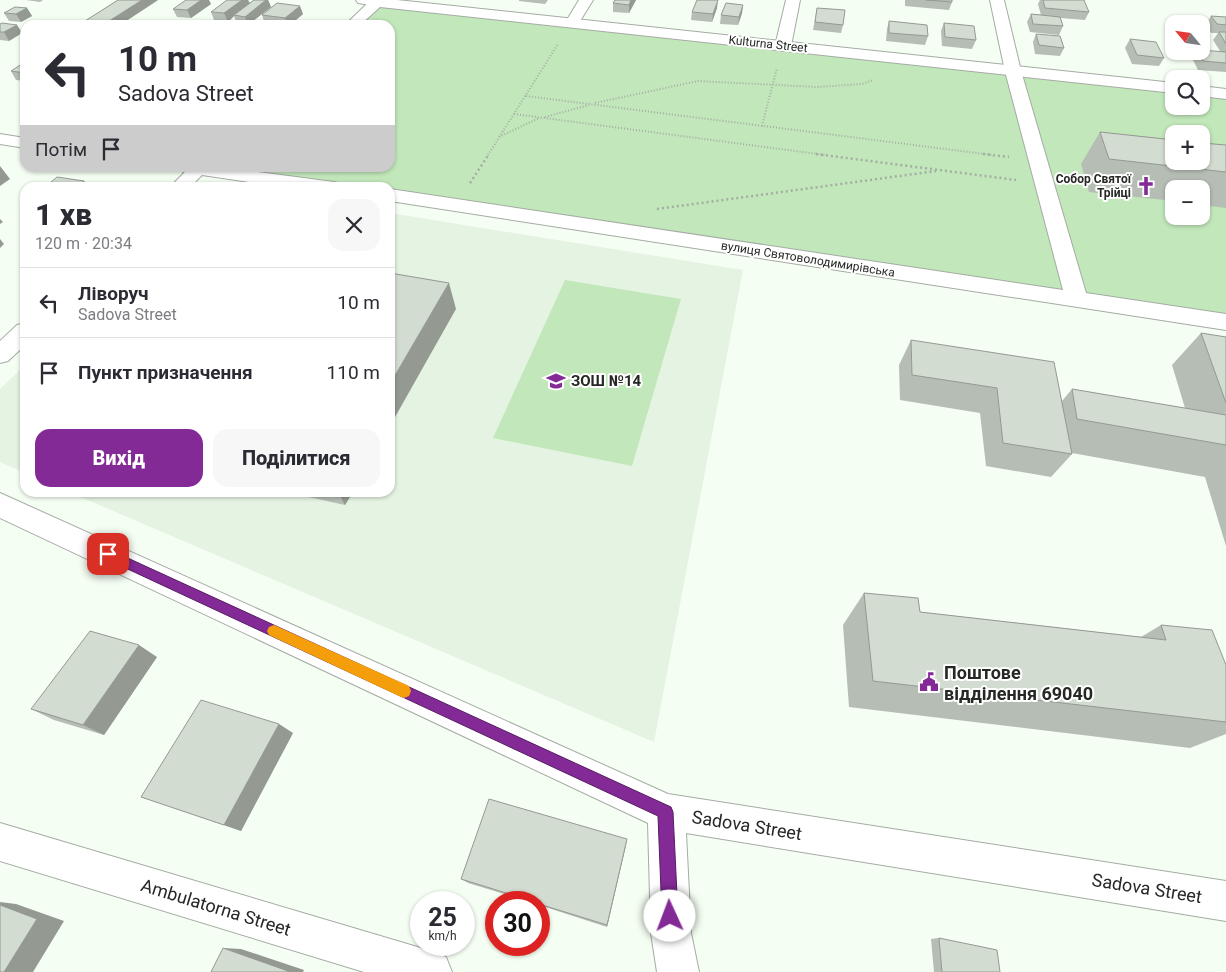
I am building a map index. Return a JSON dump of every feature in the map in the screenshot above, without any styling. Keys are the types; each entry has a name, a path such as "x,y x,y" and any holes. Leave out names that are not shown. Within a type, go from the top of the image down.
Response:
{"street":[{"path":"356,20 373,0"},
{"name":"Kulturna Street","path":"373,0 1165,87"},
{"path":"572,23 586,0"},
{"path":"783,46 793,0"},
{"path":"998,0 1013,71 1077,299"},
{"path":"1210,92 1226,94"},
{"path":"0,139 20,142"},
{"path":"183,182 192,172"},
{"path":"224,172 293,182"},
{"name":"вулиця Святоволодимирівська","path":"395,196 753,252 1226,322"},
{"path":"0,355 20,336"},
{"name":"Sadova Street","path":"0,504 666,812 1226,901"},
{"path":"666,812 670,933 678,972"},
{"name":"Ambulatorna Street","path":"0,842 431,972"}],"path":[{"path":"457,205 572,23"},
{"path":"762,126 783,46"},
{"path":"499,137 540,118 591,104 698,81 817,87 862,84 901,72 909,60"},
{"path":"526,96 1038,160"},
{"path":"514,114 1045,184"},
{"path":"656,209 942,170"}],"shaded area":[{"name":"ЗОШ №14","path":"395,214 743,270 654,742 80,497 395,497"},
{"path":"20,370 20,471 0,462 0,389"}],"green space":[{"path":"377,2 1165,87 1165,115 1210,115 1210,92 1226,94 1226,322 395,196 395,182 296,182 221,172 395,172 395,20 357,20"},
{"path":"565,280 681,299 632,466 493,438"}],"building":[{"path":"118,0 142,0 111,20 87,20"},
{"path":"186,0 201,0 187,10 173,9"},
{"path":"227,0 242,0 224,13 211,12"},
{"path":"254,0 266,0 245,17 234,15"},
{"path":"615,0 631,0 629,5 613,3"},
{"path":"697,0 718,0 713,14 692,12"},
{"path":"926,0 952,0 952,2"},
{"path":"1043,0 1084,0 1089,12 1045,8"},
{"path":"277,3 300,6 285,18 262,15"},
{"path":"726,3 743,5 739,17 721,15"},
{"path":"15,7 27,8 16,14 4,13"},
{"path":"817,8 845,10 843,25 815,22"},
{"path":"1031,14 1060,17 1063,26 1033,24"},
{"path":"1211,16 1226,17 1226,25 1217,24"},
{"path":"889,21 927,25 928,36 889,33"},
{"path":"944,23 974,26 976,40 945,37"},
{"path":"0,24 17,25 4,32 0,32"},
{"path":"1219,32 1226,32 1226,44"},
{"path":"1036,34 1060,36 1064,48 1039,45"},
{"path":"1130,39 1156,42 1164,58 1137,55"},
{"path":"1210,51 1226,52 1226,63 1203,61 1210,60"},
{"path":"20,65 20,72 11,71"},
{"path":"1100,132 1165,139 1165,165 1109,159"},
{"path":"1210,144 1226,145 1226,172 1208,170 1210,170"},
{"path":"57,177 84,181 83,182 51,182"},
{"path":"395,274 449,283 395,375"},
{"path":"1201,333 1226,337 1226,403"},
{"path":"911,340 1054,362 1072,454 1003,443 997,388 912,375"},
{"path":"1072,389 1226,415 1226,445 1077,419"},
{"path":"864,593 918,598 920,612 1166,640 1161,625 1212,630 1226,665 1226,722 873,681"},
{"path":"90,631 139,645 83,725 31,709"},
{"path":"201,700 279,724 224,825 141,797"},
{"path":"489,799 627,839 607,925 550,907 550,891 500,891 461,879"},
{"path":"0,905 37,919 4,972 0,972"},
{"path":"939,938 997,950 1000,972 942,972"},
{"path":"223,948 288,971 211,972"}],"slow traffic":[{"path":"274,631 404,691"}],"place":[{"name":"Собор Святої Трійці","path":"1146,186"},
{"name":"ЗОШ №14","path":"556,381"},
{"name":"Поштове відділення 69040","path":"929,682"}],"route":[{"path":"108,554 666,812 670,916"}]}
